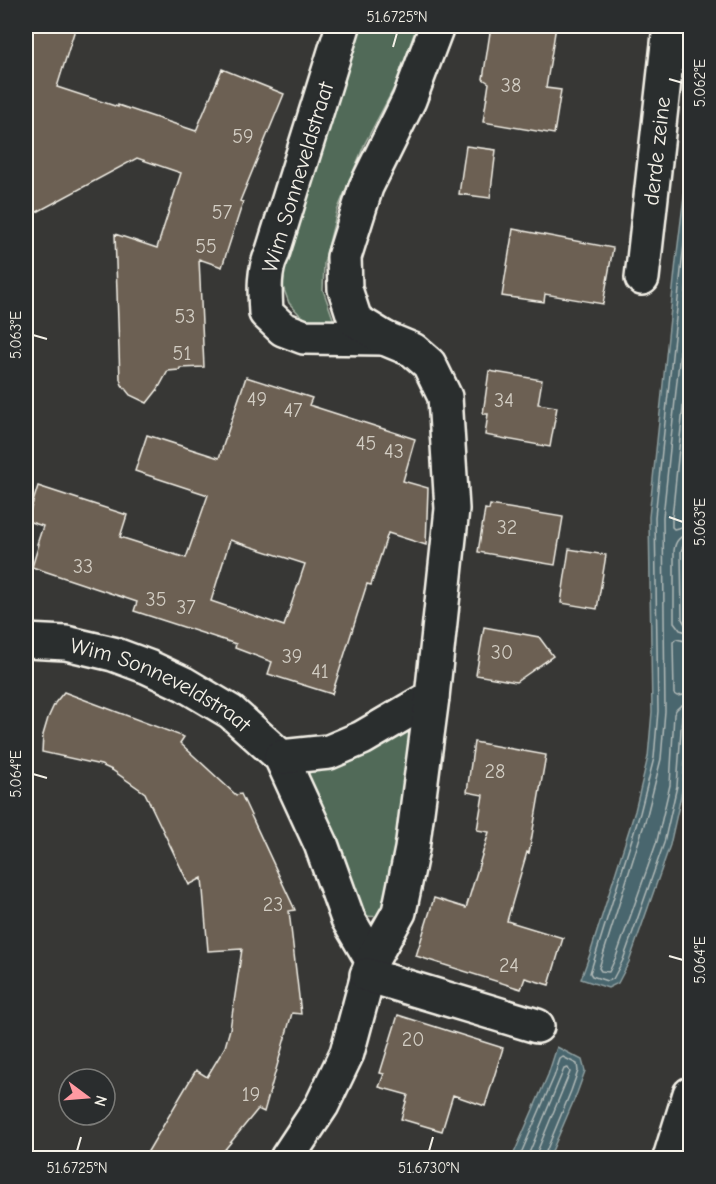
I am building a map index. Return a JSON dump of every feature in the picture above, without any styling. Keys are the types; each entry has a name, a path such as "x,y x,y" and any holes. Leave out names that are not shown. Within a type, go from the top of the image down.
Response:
{"street":[{"name":"Wim Sonneveldstraat","path":"343,26 269,260 265,287 266,312 283,329 304,337 384,339"},
{"name":"Wim Sonneveldstraat","path":"287,1158 322,1105 347,1053 370,968 399,912 412,849 432,697 452,509 444,397 429,364 413,350 384,339 355,320 345,289 344,257 366,187 409,100 437,26"},
{"name":"derde zeine","path":"642,278 670,26"},
{"name":"Wim Sonneveldstraat","path":"26,641 66,643 113,654 148,667 184,684 231,712 281,757 321,844 348,919 370,968"},
{"path":"281,757 328,752 362,738 432,697"},
{"path":"370,968 537,1026"},
{"path":"670,1158 690,1094"}],"green space":[{"path":"358,26 417,26 395,86 365,143 337,211 324,263 323,290 335,324 314,324 299,314 289,303 282,284 283,259"},
{"path":"404,730 412,736 399,832 386,904 376,916 369,917 360,915 306,778 312,769"}],"water":[{"path":"690,147 688,715 683,787 670,845 629,962 618,983 608,988 581,979 635,811 648,757 652,712 649,517"},
{"path":"557,1047 582,1060 585,1071 577,1093 549,1158 512,1158 548,1075"}],"building":[{"path":"26,26 76,26 57,87 196,131 222,69 284,94 240,201 243,202 222,267 199,259 204,367 168,371 147,403 130,395 120,379 115,234 157,248 181,173 137,158 26,218"},
{"path":"491,26 556,26 546,88 561,90 554,134 483,122 489,83 483,79"},
{"path":"466,146 496,150 490,198 459,194"},
{"path":"513,229 613,248 603,304 545,294 544,302 502,296"},
{"path":"489,371 542,380 538,404 557,407 550,447 485,435 488,414 483,414"},
{"path":"246,377 312,398 309,405 415,439 403,481 428,488 426,545 388,533 371,585 367,584 332,694 268,674 272,662 235,648 236,644 134,611 137,602 32,567 43,526 27,521 38,486 127,515 120,537 186,558 208,495 135,471 147,435 219,458","holes":["230,540 305,564 284,626 211,601"]},
{"path":"490,505 563,517 555,565 478,552 485,509 489,510"},
{"path":"569,549 606,555 597,609 561,603"},
{"path":"484,627 539,637 553,656 516,682 476,675"},
{"path":"64,692 184,737 180,743 236,795 241,794 295,910 289,911 301,1014 292,1013 264,1112 258,1109 218,1158 144,1158 196,1070 207,1077 225,1047 230,1029 242,949 208,951 202,878 189,885 145,793 101,765 42,752 43,735 48,718 55,703"},
{"path":"474,742 546,755 529,853 527,852 507,921 563,938 549,985 525,978 521,989 416,956 434,898 466,908 489,832 477,830 483,795 467,792"},
{"path":"398,1015 503,1048 485,1106 453,1095 442,1131 401,1119 408,1095 379,1087 384,1074 380,1073"}]}
